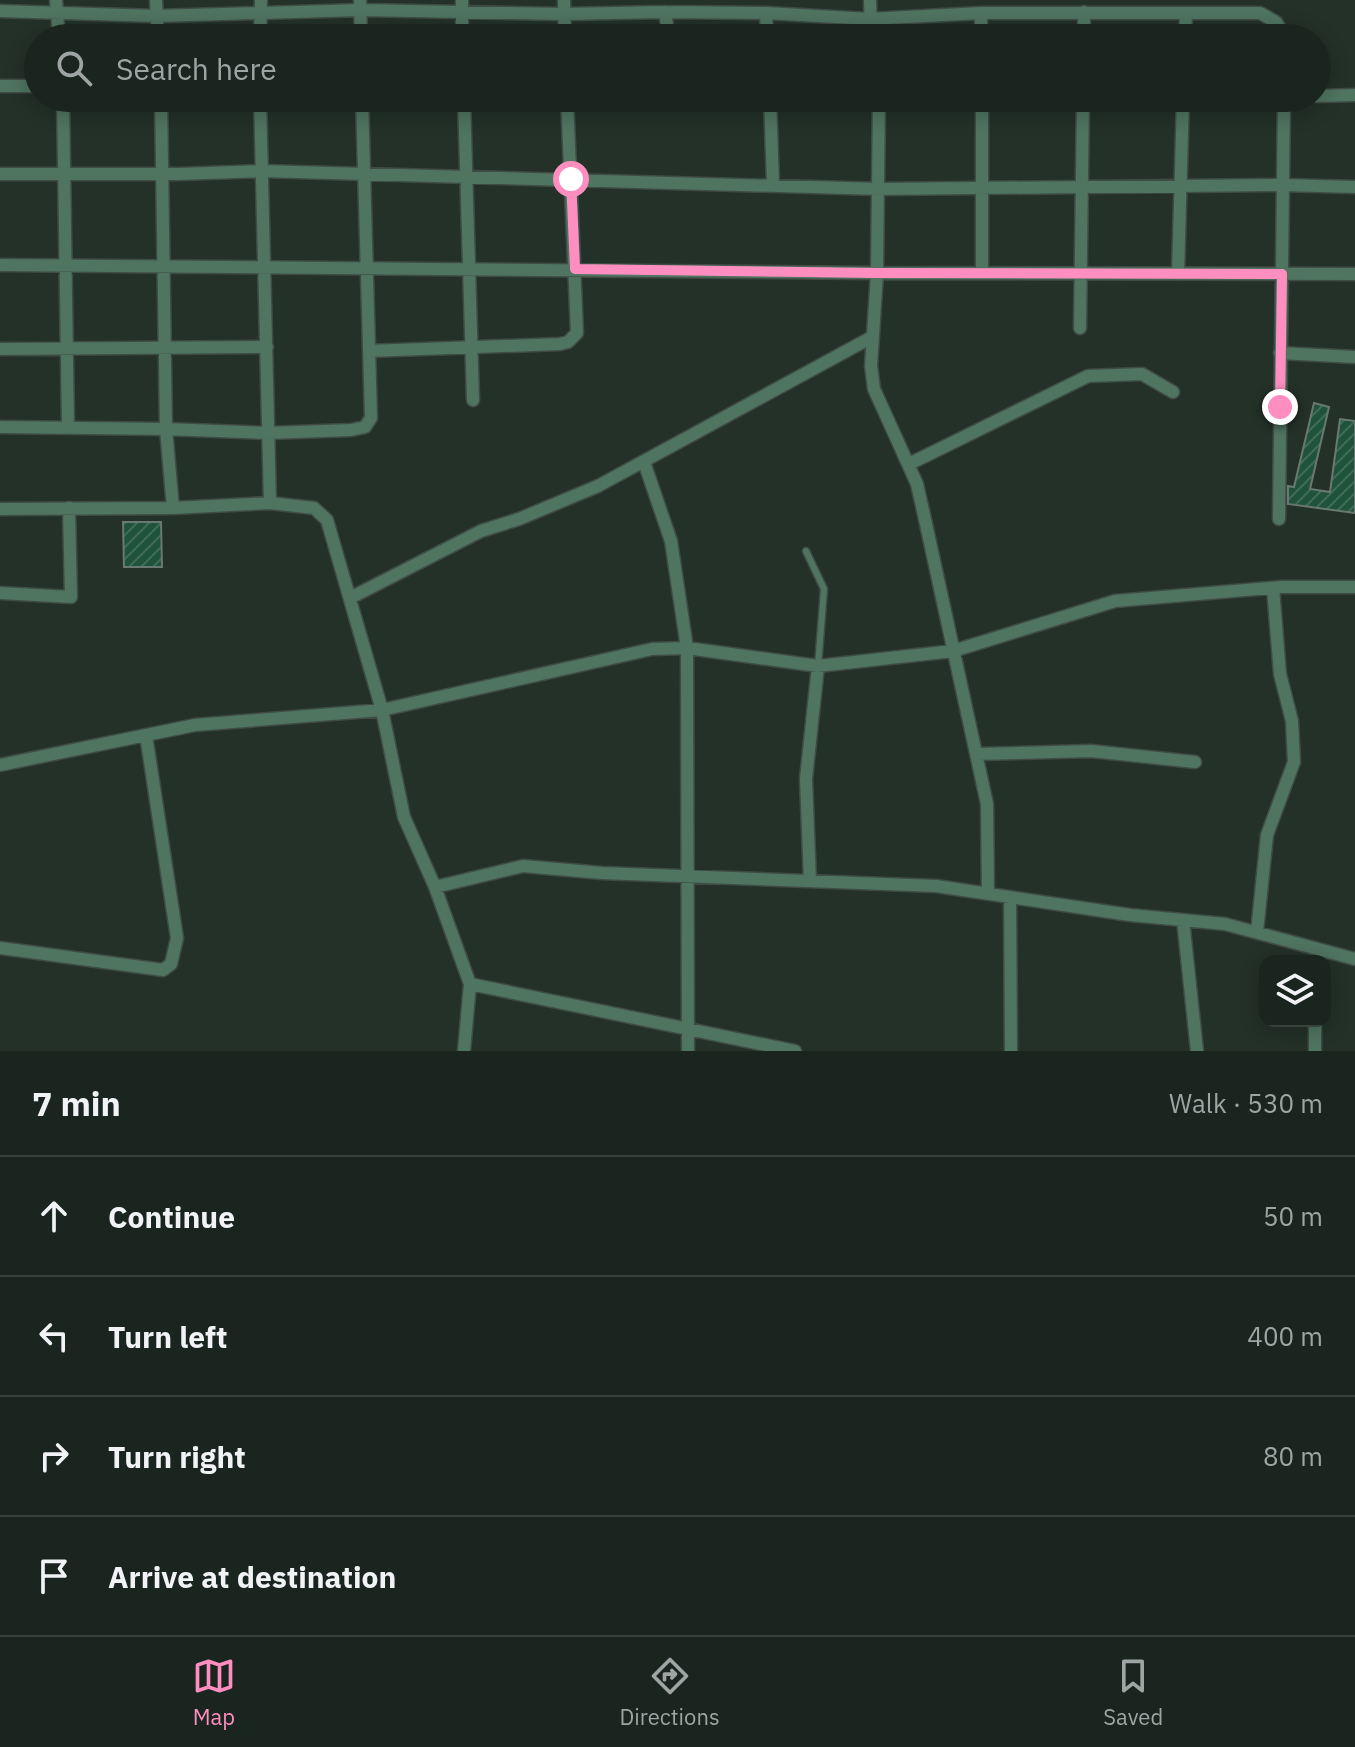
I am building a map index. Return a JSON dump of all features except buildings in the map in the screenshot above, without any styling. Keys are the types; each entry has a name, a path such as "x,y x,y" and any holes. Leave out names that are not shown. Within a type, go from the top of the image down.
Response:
{"street":[{"path":"156,0 157,24"},
{"path":"870,0 870,24"},
{"path":"0,11 57,6 157,16 261,7 360,5 564,7 869,19 981,13 1260,13 1277,24"},
{"path":"665,12 667,24"},
{"path":"1084,12 1084,24"},
{"path":"766,13 766,24"},
{"path":"981,13 981,24"},
{"path":"1186,14 1186,24"},
{"path":"0,86 24,86"},
{"path":"1331,96 1355,95"},
{"path":"63,112 68,426"},
{"path":"161,112 166,429 173,508"},
{"path":"260,112 270,503"},
{"path":"0,427 68,426 268,433 365,427 371,418 362,112"},
{"path":"464,112 473,400"},
{"path":"369,351 471,349 568,342 577,333 568,112"},
{"path":"770,112 773,184"},
{"path":"879,112 877,273 872,337 874,389 917,484 987,804 988,894"},
{"path":"982,112 982,273"},
{"path":"1080,328 1083,112"},
{"path":"1178,274 1183,112"},
{"path":"1279,519 1284,112"},
{"path":"0,174 262,171 879,189 984,186 1355,187"},
{"path":"0,265 1355,274"},
{"path":"350,598 481,531 545,508 644,462 872,337"},
{"path":"0,349 267,347"},
{"path":"1280,353 1355,357"},
{"path":"909,464 1088,376 1142,374 1173,392"},
{"path":"644,462 671,541 687,648 688,1051"},
{"path":"0,509 173,508 270,503 314,508 327,520 382,710 404,817 435,887 470,984 464,1051"},
{"path":"0,593 71,597 69,508"},
{"path":"0,765 195,725 382,710 652,649 687,648 818,666 953,651 1115,601 1273,588 1355,587"},
{"path":"1257,932 1267,835 1294,762 1292,721 1280,674 1273,588"},
{"path":"810,881 806,779 818,666"},
{"path":"0,948 163,970 171,964 177,938 146,735"},
{"path":"977,754 1091,751 1195,762"},
{"path":"435,887 523,866 602,873 936,886 1225,924 1355,959"},
{"path":"1010,897 1011,1051"},
{"path":"1183,920 1197,1051"},
{"path":"1314,947 1315,955"},
{"path":"470,984 795,1051"},
{"path":"1315,1027 1315,1051"}],"lane":[{"path":"806,551 824,589 818,666"}],"route":[{"path":"571,179 575,269 1282,274 1280,407"}]}
